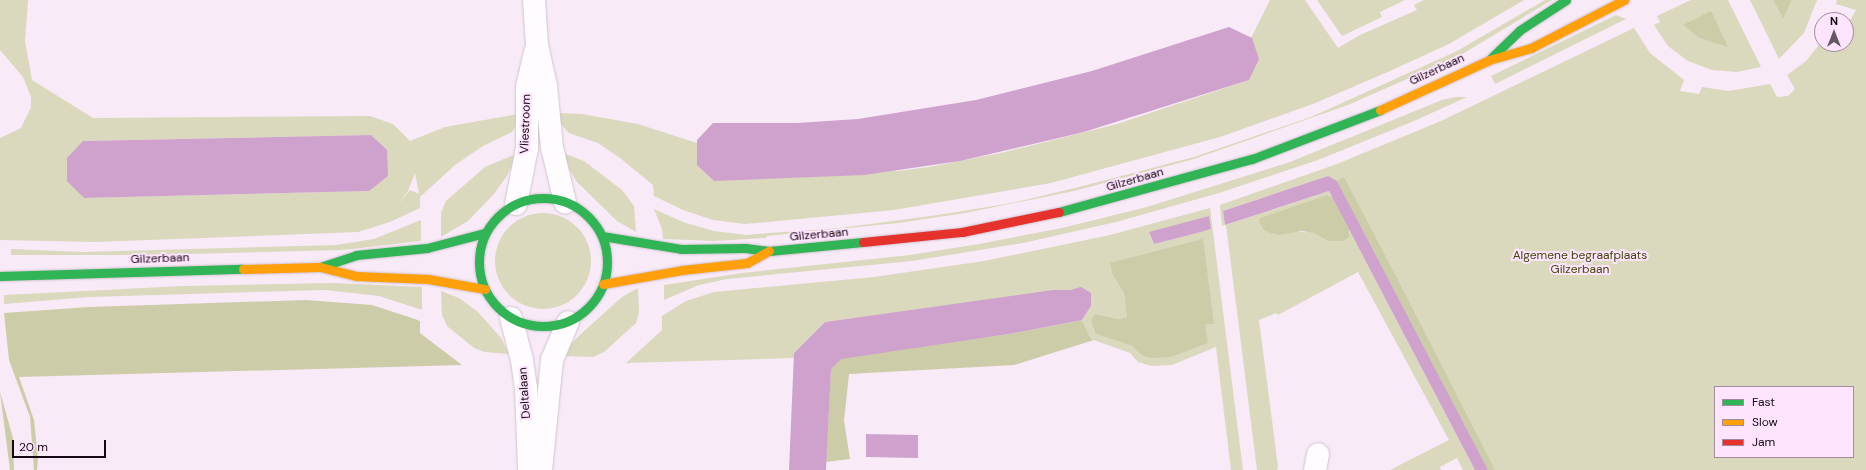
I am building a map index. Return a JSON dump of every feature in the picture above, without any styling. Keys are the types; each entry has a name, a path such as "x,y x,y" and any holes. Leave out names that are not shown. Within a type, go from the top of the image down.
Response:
{"street":[{"name":"Vliestroom","path":"534,0 537,45 546,86 552,147 565,202"},
{"name":"Gilzerbaan","path":"1489,60 1520,30 1566,0"},
{"name":"Gilzerbaan","path":"602,236 681,249 745,248 769,251 962,232 1086,207 1252,159 1364,117 1489,60 1532,48 1624,0"},
{"name":"Vliestroom","path":"516,204 527,148 527,87 537,45"},
{"path":"538,198 565,202 583,212 602,236 606,251 607,268 603,284 595,300 583,312 568,322 551,326 533,326 511,318 497,308 484,289 478,266 479,249 485,234 494,220 516,204 538,198"},
{"name":"Gilzerbaan","path":"320,267 356,255 427,248 485,234"},
{"name":"Gilzerbaan","path":"603,284 682,270 747,263 769,251"},
{"name":"Gilzerbaan","path":"0,276 320,267 356,276 428,279 484,289"},
{"name":"Deltalaan","path":"511,318 522,360 526,387 529,470"},
{"name":"Deltalaan","path":"541,470 552,360 568,322"}],"green space":[{"path":"0,0 28,0 25,41 32,80 93,118 370,116 393,124 410,141 445,127 518,114 516,126 512,132 483,146 455,165 420,197 420,208 390,222 358,232 95,242 0,240 0,138 21,128 31,107 31,97 23,77 0,50","holes":["371,135 386,153 386,172 369,191 84,198 83,141","415,173 419,194 410,190 396,207 408,191"]},
{"path":"1270,0 1305,0 1338,48 1360,35 1417,10 1414,5 1424,0 1524,0 1449,44 1390,71 1313,104 1220,137 1051,183 894,210 745,224 713,220 683,210 654,196 653,185 620,158 598,143 569,133 560,123 559,113 582,114 638,124 697,143 897,171 929,167 1005,152 1117,124 1249,80 1258,57 1251,38"},
{"path":"1317,0 1405,0 1380,12 1382,17 1342,36"},
{"path":"1545,0 1552,0 1459,56 1348,105 1194,159 1074,191 965,213 898,223 767,236 766,238 714,241 663,239 662,229 654,209 683,222 714,231 746,235 840,228 938,215 1012,203 1194,157 1311,117 1457,51"},
{"path":"1691,0 1728,0 1761,67 1737,72 1712,70 1688,61 1668,46 1654,25 1660,22 1657,16","holes":["1683,25 1728,46 1699,38"]},
{"path":"1750,0 1773,0 1783,19 1792,0 1817,0 1804,33 1779,59"},
{"path":"1773,0 1792,0 1783,19"},
{"name":"Algemene begraafplaats Gilzerbaan","path":"1837,0 1866,0 1866,470 1482,470 1328,176 1223,211 1225,225 1222,226 1220,205 1337,164 1441,121 1634,28 1650,53 1684,80 1680,91 1699,94 1702,87 1729,91 1770,84 1777,97 1788,96 1795,89 1787,75 1806,61 1814,51 1854,52 1854,13 1856,10 1836,4"},
{"path":"1711,11 1728,47 1699,38 1683,25"},
{"path":"1616,15 1626,19 1495,84 1491,76"},
{"path":"1455,97 1467,97 1414,121 1318,160 1219,193 1116,222 1023,243 912,261 727,279 699,285 664,300 664,285 742,273 910,255 979,244 1062,228 1147,207 1290,162 1442,100"},
{"path":"560,152 584,161 622,190 634,206 636,232 617,221 576,181"},
{"path":"516,154 507,176 493,195 468,221 441,237 441,213 446,201 485,167"},
{"path":"1344,177 1495,470 1488,470 1337,181"},
{"path":"1329,191 1333,198 1327,195 1261,218 1294,232 1350,233 1349,229 1475,470 1463,470 1457,458 1440,467 1441,470 1390,470 1449,440 1358,272 1278,315 1276,313 1259,320 1278,467 1277,470 1257,470 1226,225"},
{"path":"1327,195 1333,198 1349,229 1349,237 1343,241 1329,241 1314,233 1302,231 1279,235 1264,230 1259,222 1260,218"},
{"path":"1210,208 1243,470 1231,470 1216,347 1172,365 1152,366 1138,362 1130,353 1091,339 1082,320 1091,306 1070,290 1053,291 825,322 794,353 794,358 626,363 662,330 662,316 686,301 714,292 874,277 984,261 1110,235","holes":["1209,216 1210,229 1201,232 1154,244 1149,233","1113,276 1214,324 1205,325 1143,356 1132,346 1096,334 1095,314 1119,319 1127,317 1124,293"]},
{"path":"534,213 552,213 562,216 570,221 583,234 588,242 591,252 591,270 588,280 577,295 570,301 562,306 552,309 534,309 524,306 516,301 503,288 498,280 495,270 495,252 498,242 503,234 516,221 524,216"},
{"path":"421,220 421,241 342,250 148,255 11,255 11,249 83,252 336,245 374,239"},
{"path":"1203,239 1214,324 1205,325 1208,343 1171,357 1152,358 1143,356 1132,346 1096,334 1091,320 1095,314 1119,319 1127,317 1124,293 1113,276 1110,263"},
{"path":"333,283 422,287 422,310 379,296 325,290 89,297 4,304 4,295 184,286"},
{"path":"638,288 639,312 636,323 604,352 593,357 564,356 571,344 583,332 622,297"},
{"path":"441,291 459,298 478,312 501,338 509,354 485,352 474,348 447,326 442,315"},
{"path":"306,300 372,305 420,321 420,333 462,365 19,377 34,420 38,459 37,470 34,470 30,417 9,360 4,313 89,307"},
{"path":"1082,320 1091,339 1094,340 1014,365 849,374 844,421 850,459 826,462 831,368 841,358 1009,334"},
{"path":"0,392 13,438 14,470 10,470"}],"shaded area":[{"path":"1229,27 1252,38 1259,59 1249,80 1084,132 960,161 864,175 714,181 697,165 697,140 713,123 797,123 858,119 976,100 1092,71"},
{"path":"371,135 387,150 388,176 369,191 84,198 67,181 67,158 83,141"},
{"path":"1328,176 1337,181 1488,470 1475,470 1329,191 1225,225 1223,211"},
{"path":"1209,216 1211,229 1201,232 1154,244 1149,232"},
{"path":"1081,287 1091,293 1091,306 1082,320 1009,334 841,359 831,369 826,470 789,470 794,353 825,322 1053,290 1070,290"},
{"path":"866,434 918,435 918,458 866,457"}],"traffic: fast":[{"path":"1491,58 1520,30 1566,0"},
{"path":"1059,212 1252,159 1380,110"},
{"path":"549,198 573,205 584,212 593,221 602,237 606,249 607,262 606,275 600,292 593,303 584,312 573,319 556,325 537,326 513,319 502,312 493,303 486,292 480,275 479,256 486,232 493,221 502,212 513,205 530,199 549,198"},
{"path":"320,267 356,255 427,248 485,233"},
{"path":"602,236 681,249 745,248 769,251 863,242"},
{"path":"0,276 243,269"}],"traffic: slow":[{"path":"1380,110 1489,60 1531,48 1624,0"},
{"path":"603,284 682,270 747,263 769,251"},
{"path":"243,269 320,267 356,276 428,279 485,289"}],"traffic: jam":[{"path":"863,242 962,232 1059,212"}]}
